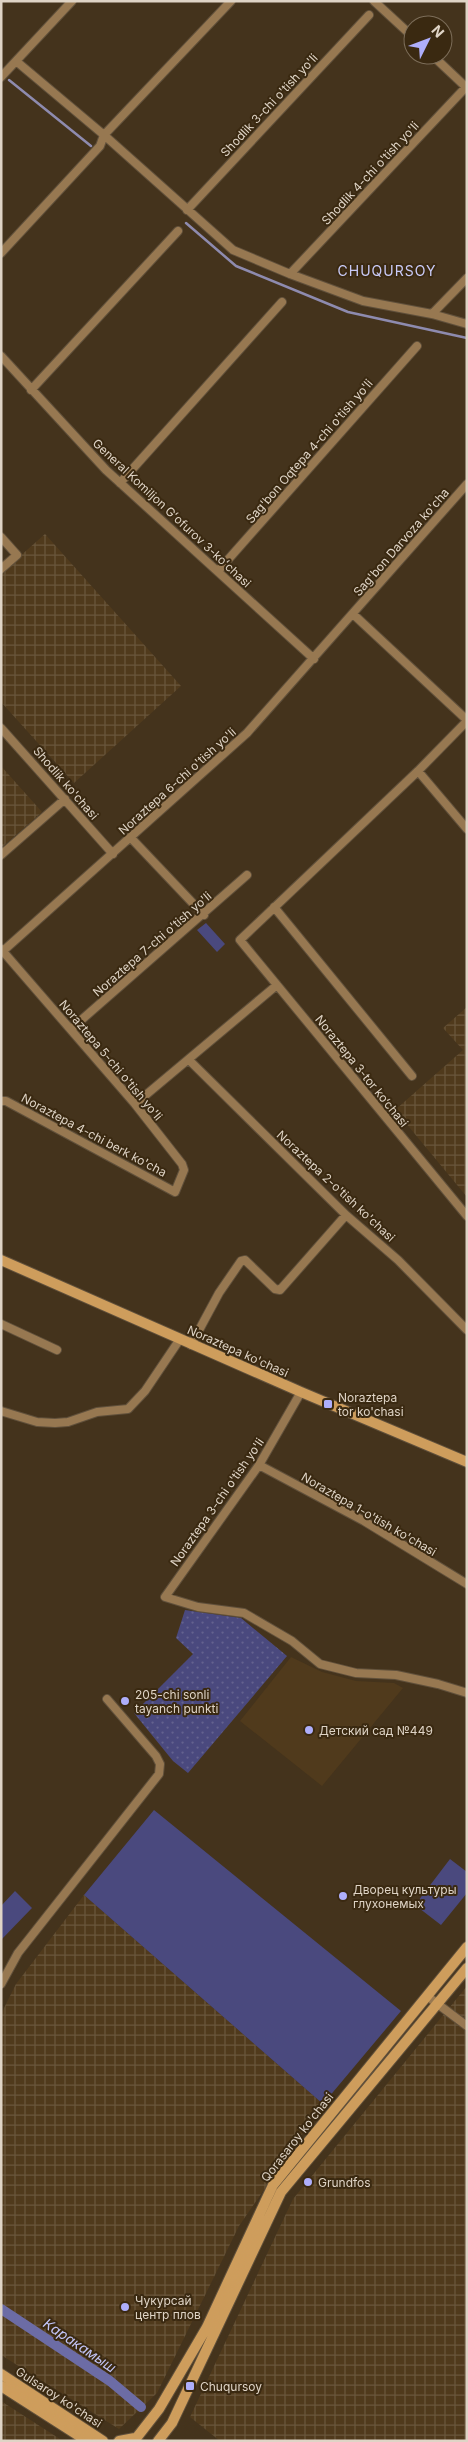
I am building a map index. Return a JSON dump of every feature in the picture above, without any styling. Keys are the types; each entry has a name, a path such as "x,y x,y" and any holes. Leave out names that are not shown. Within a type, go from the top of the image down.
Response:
{"main road":[{"name":"Noraztepa ko'chasi","path":"1,1260 301,1392 467,1462"},
{"name":"Qorasaroy ko'chasi","path":"134,2440 159,2409 207,2327 273,2184 467,1947"},
{"name":"Qorasaroy ko'chasi","path":"158,2441 172,2423 281,2192 467,1968"},
{"name":"Gulsaroy ko'chasi","path":"1,2374 103,2441"},
{"name":"Gulsaroy ko'chasi","path":"1,2386 87,2441"},
{"path":"119,2441 134,2440"}],"street":[{"path":"1,77 72,1"},
{"path":"1,253 100,146 104,135 231,1"},
{"path":"374,1 403,28"},
{"name":"Shodlik 3-chi o'tish yo'li","path":"186,210 369,15"},
{"path":"16,61 104,135 233,250 290,274 363,301 432,314 467,324"},
{"path":"443,65 466,87"},
{"name":"Shodlik 4-chi o'tish yo'li","path":"290,274 466,87"},
{"path":"31,390 178,231"},
{"path":"432,314 467,278"},
{"path":"120,483 282,302"},
{"name":"Sag'bon Oqtepa 4-chi o'tish yo'li","path":"218,571 417,346"},
{"name":"General Komiljon Gʻofurov 3-koʻchasi","path":"1,356 120,483 314,659"},
{"name":"Sag'bon Darvoza ko'cha","path":"353,614 467,484"},
{"path":"1,537 17,555 1,568"},
{"path":"353,614 466,718 418,771 274,907 412,1076"},
{"name":"Noraztepa 6-chi o'tish yo'li","path":"2,950 113,854 247,733 353,614"},
{"name":"Shodlik ko'chasi","path":"1,728 113,854"},
{"path":"418,771 465,824"},
{"path":"1,855 64,799"},
{"path":"131,838 204,915"},
{"name":"Noraztepa 7-chi o'tish yo'li","path":"71,1029 204,915 247,875"},
{"name":"Noraztepa 3-tor ko‘chasi","path":"274,907 240,940 467,1216"},
{"name":"Noraztepa 5-chi o'tish yo'li","path":"2,950 135,1104 184,1166 175,1192"},
{"path":"135,1104 276,985"},
{"name":"Noraztepa 2-o'tish ko'chasi","path":"189,1060 346,1215 398,1260 467,1330"},
{"name":"Noraztepa 4-chi berk ko'cha","path":"1,1101 6,1101 175,1192"},
{"path":"191,1344 219,1293 241,1261 245,1260 276,1289 280,1290 346,1215"},
{"path":"1,1324 57,1350"},
{"path":"1,1411 38,1422 55,1423 68,1422 97,1412 128,1409 144,1391 180,1339"},
{"name":"Noraztepa 3-chi o'tish yo'li","path":"301,1392 259,1465 165,1597 198,1607 244,1613 292,1641 320,1664 356,1673 396,1675 438,1684 467,1693"},
{"name":"Noraztepa 1-o'tish ko'chasi","path":"259,1465 364,1521 467,1584"},
{"path":"1,1984 18,1953 159,1774 160,1764 156,1756 107,1698"},
{"path":"427,1996 467,2026"}],"shaded area":[{"path":"45,534 181,686 74,783 1,702 1,573"},
{"path":"1,766 42,812 1,848"},
{"path":"206,923 225,944 217,952 197,930"},
{"path":"467,1007 467,1197 395,1110 463,1050 443,1028"},
{"path":"185,1610 241,1618 287,1656 188,1773 173,1761 134,1713 193,1654 176,1638"},
{"name":"Детский сад №449","path":"291,1657 322,1672 356,1681 394,1683 403,1688 322,1786 240,1721"},
{"path":"154,1810 401,2011 323,2104 84,1895"},
{"path":"450,1859 467,1872 467,1893 441,1925 415,1905"},
{"path":"15,1891 32,1908 1,1940 1,1906"},
{"path":"84,1895 323,2104 239,2226 157,2393 119,2429 1,2355 1,2014 16,1984"},
{"path":"467,1986 467,2441 220,2441 190,2417 293,2199"},
{"path":"1,2401 63,2441 1,2441"}],"waterway":[{"path":"9,80 91,146"},
{"path":"186,223 236,266 348,312 467,338"},
{"name":"Каракамыш","path":"1,2309 110,2381 141,2407"}],"place":[{"name":"Noraztepa tor ko'chasi","path":"328,1404"},
{"name":"205-chi sonli tayanch punkti","path":"125,1701"},
{"name":"Детский сад №449","path":"309,1730"},
{"name":"Дворец культуры глухонемых","path":"343,1896"},
{"name":"Grundfos","path":"308,2182"},
{"name":"Чукурсай центр плов","path":"125,2307"},
{"name":"Chuqursoy","path":"190,2386"}],"district":[{"name":"CHUQURSOY","path":"387,270"}]}
